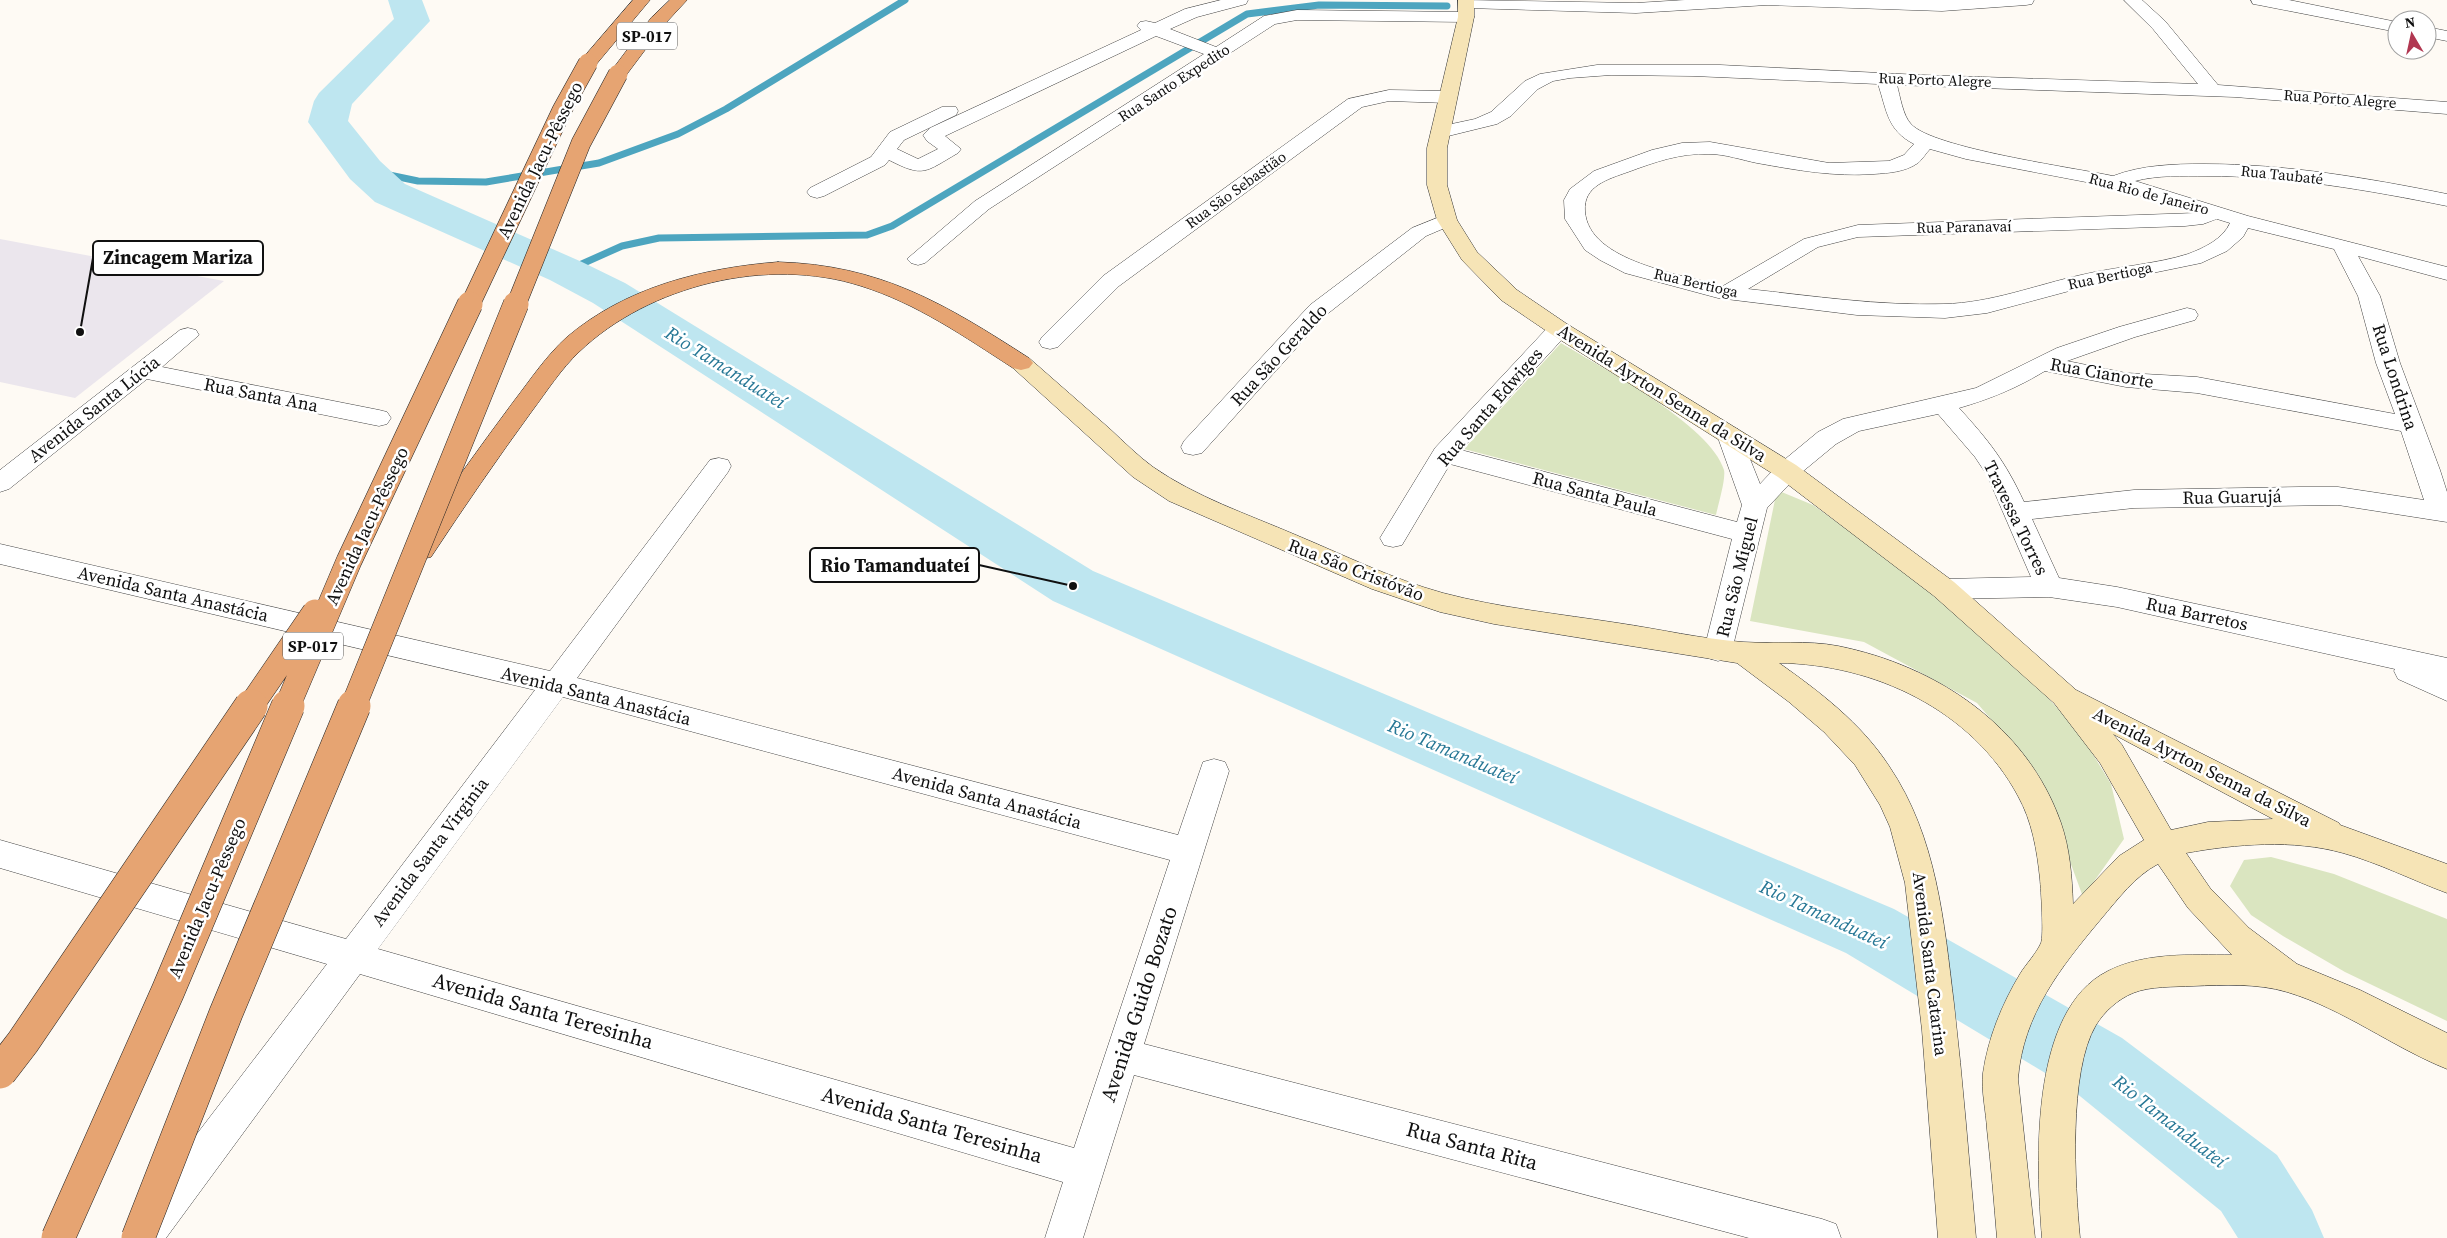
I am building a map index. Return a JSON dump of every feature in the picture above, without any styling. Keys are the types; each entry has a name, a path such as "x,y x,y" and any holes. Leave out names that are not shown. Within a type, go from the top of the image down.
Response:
{"highway":[{"name":"Avenida Jacu-Pêssego","path":"58,1238 168,992 349,561 562,110 588,63 642,0"},
{"name":"Avenida Jacu-Pêssego","path":"138,1238 226,1013 412,565 581,143 598,108 618,74 657,22 679,0"},
{"path":"412,565 483,458 552,368 577,341 608,318 644,299 684,284 726,274 768,269 808,269 846,275 885,287 947,317 1021,364"},
{"path":"0,1072 23,1042 349,561"}],"main road":[{"name":"Avenida Ayrton Senna da Silva","path":"1466,7 1437,148 1437,185 1447,220 1469,256 1485,274 1509,295 1559,329 1787,471 1944,590 2064,695 2112,754 2163,845 2216,918 2236,939 2285,975"},
{"name":"Rua São Cristóvão","path":"1021,364 1142,471 1178,495 1381,582 1440,602 1494,614 1731,651"},
{"name":"Avenida Santa Catarina","path":"1731,651 1794,689 1839,727 1878,775 1894,805 1918,862 1927,911 1944,1074 1957,1238"},
{"path":"1731,651 1786,651 1830,656 1886,670 1928,689 1969,716 2006,752 2027,783 2045,822 2056,880 2058,946"},
{"name":"Avenida Ayrton Senna da Silva","path":"2064,695 2340,839"},
{"path":"2016,1238 2001,1074 2011,1029 2020,1004 2058,946 2119,876 2139,858 2163,845 2246,832 2296,834 2340,839 2399,859 2447,879"},
{"path":"2061,1238 2058,1208 2060,1099 2067,1052 2081,1017 2102,991 2131,978 2199,971 2285,975 2344,1000 2447,1052"}],"street":[{"path":"887,151 916,166 921,166 951,149 934,138 933,134 1191,13 1240,0"},
{"name":"Rua Santo Expedito","path":"918,260 982,205 1270,20 1285,17 1466,7 1636,8 1767,0 1926,6 2026,0"},
{"path":"2132,0 2159,26 2212,90"},
{"path":"2259,0 2298,6 2387,25"},
{"path":"817,192 862,170 887,151 897,136 1157,10"},
{"path":"1134,22 1219,54"},
{"name":"Rua Porto Alegre","path":"1440,132 1494,118 1504,112 1525,89 1537,81 1555,75 1591,70 1744,71 1886,79 2212,90 2371,100 2447,108"},
{"name":"Rua Rio de Janeiro","path":"1886,79 1900,125 1910,134 1926,142 1966,153 2116,182 2241,220 2342,244 2447,274"},
{"name":"Rua São Sebastião","path":"1050,342 1111,281 1355,103 1367,97 1382,96 1448,98"},
{"name":"Rua Bertioga","path":"1926,142 1911,159 1893,167 1862,170 1829,169 1710,148 1682,149 1659,154 1602,175 1580,189 1574,200 1575,219 1592,246 1633,268 1726,293 1901,310 1945,311 1987,306 2082,281 2194,259 2220,247 2236,233 2241,220"},
{"name":"Rua Taubaté","path":"2116,182 2131,175 2158,171 2220,170 2368,184 2447,200"},
{"name":"Rua Paranavaí","path":"1726,293 1811,243 1858,231 2185,220 2203,218 2216,212"},
{"name":"Rua São Geraldo","path":"1193,447 1318,310 1420,232 1447,220"},
{"name":"Rua Londrina","path":"2342,244 2369,296 2388,363 2443,512"},
{"path":"2041,362 2127,332 2186,315"},
{"name":"Rua Santa Edwiges","path":"1393,538 1444,454 1559,329"},
{"name":"Avenida Santa Lúcia","path":"0,483 188,335"},
{"name":"Rua Cianorte","path":"1787,471 1826,438 1852,424 1943,405 1984,393 2017,378 2041,362 2126,380 2197,385 2410,426"},
{"name":"Rua Santa Ana","path":"143,371 379,418"},
{"name":"Travessa Torres","path":"1943,405 1984,451 1999,475 2049,587"},
{"name":"Rua São Miguel","path":"1729,435 1755,505"},
{"name":"Rua Santa Paula","path":"1444,454 1746,534"},
{"name":"Avenida Santa Virginia","path":"142,1238 719,466"},
{"name":"Rua São Miguel","path":"1731,651 1746,534 1755,505 1787,471"},
{"name":"Rua Guarujá","path":"2017,512 2134,499 2220,499 2300,496 2338,496 2443,512"},
{"name":"Avenida Santa Anastácia","path":"0,554 556,684 1188,851"},
{"name":"Rua Barretos","path":"1944,590 2049,587 2117,597 2447,669"},
{"path":"2370,652 2447,690"},
{"name":"Avenida Guido Bozato","path":"1064,1238 1214,771"},
{"name":"Avenida Santa Teresinha","path":"0,854 353,955 1086,1170"},
{"name":"Rua Santa Rita","path":"1122,1055 1822,1238"}],"shaded area":[{"path":"0,239 224,281 75,398 0,382"}],"green space":[{"path":"1561,343 1653,399 1699,435 1715,453 1724,470 1723,486 1716,515 1464,449"},
{"path":"1777,490 1813,505 1920,582 2026,674 2080,733 2111,784 2124,839 2083,897 2038,774 1977,703 1864,642 1750,621"},
{"path":"2271,857 2334,874 2447,919 2447,1021 2345,972 2251,915 2230,886 2244,860"}],"waterway":[{"name":"Rio Tamanduateí","path":"405,0 412,21 333,101 328,122 365,170 390,193 566,271 609,293 1073,586 1870,931 2096,1063 2249,1183 2284,1238"},
{"path":"365,170 418,181 486,182 599,163 678,134 726,109 905,0"},
{"path":"566,271 622,246 659,238 867,235 892,226 1247,14 1319,5 1447,6"}],"place":[{"name":"Zincagem Mariza","path":"80,332"},
{"name":"Rio Tamanduateí","path":"1073,586"}]}
